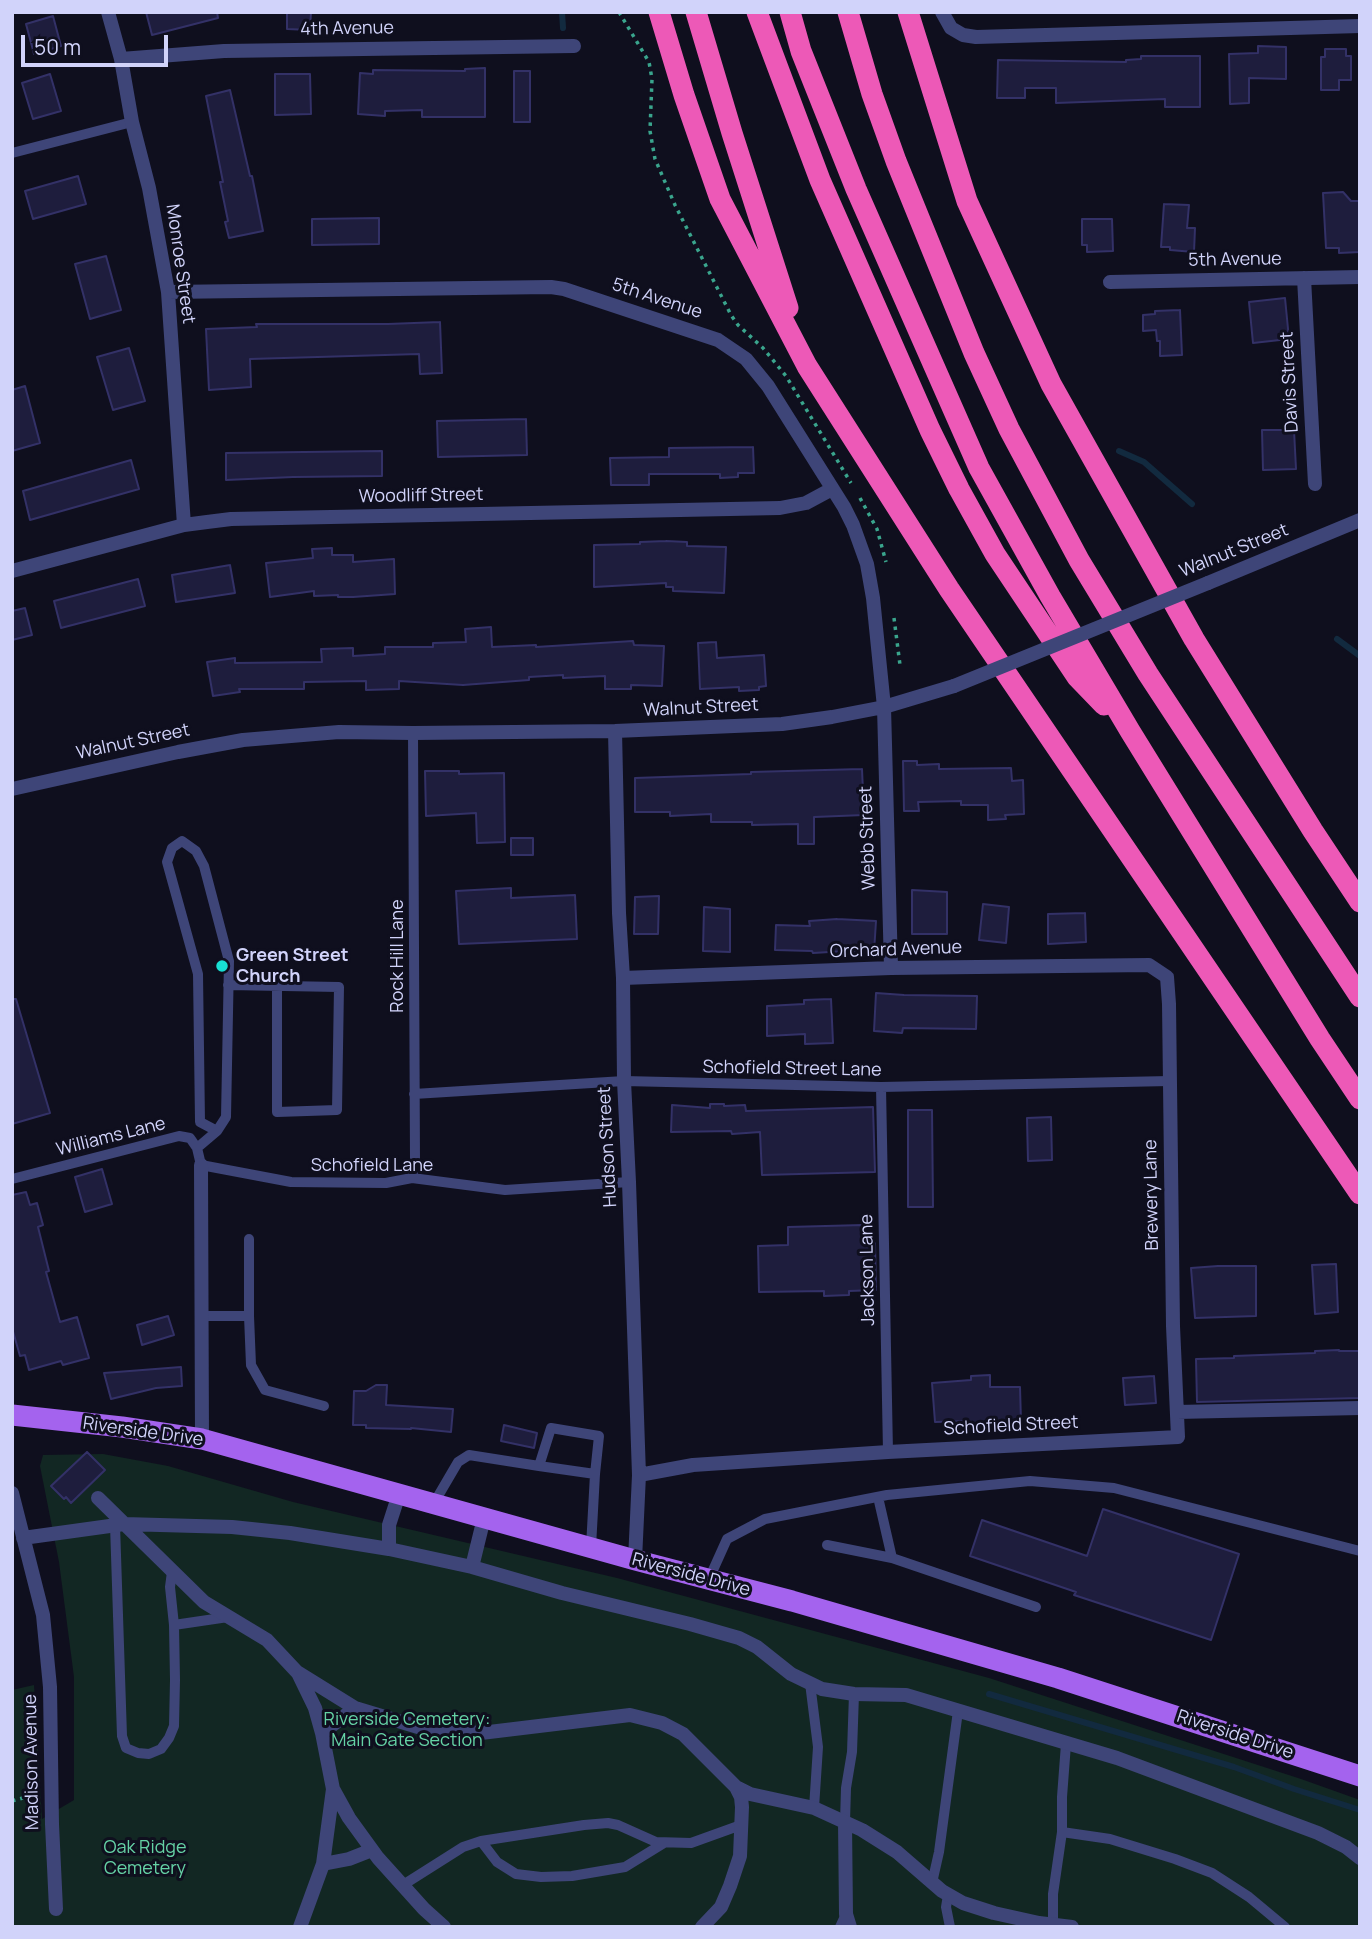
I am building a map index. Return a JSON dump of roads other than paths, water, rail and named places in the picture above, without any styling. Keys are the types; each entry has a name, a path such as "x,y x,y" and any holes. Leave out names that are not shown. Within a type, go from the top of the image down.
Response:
{"highway":[{"path":"659,12 720,199 807,366 964,612 1360,1194"},
{"path":"696,12 732,134 807,366"},
{"path":"757,12 820,180 930,430 959,489 995,554 1077,677 1130,731"},
{"path":"790,12 801,51 856,188 979,468 1049,596 1130,731 1360,1099"},
{"path":"848,12 872,94 896,161 963,327 1009,429 1079,560 1148,674 1360,997"},
{"path":"908,12 967,201 1051,384 1194,639 1360,902"}],"main road":[{"name":"Riverside Drive","path":"12,1415 202,1439 1058,1678 1360,1776"}],"street":[{"name":"Monroe Street","path":"108,12 121,58 132,122 149,188 168,292 184,526"},
{"path":"942,12 951,28 963,35 976,37 1360,26"},
{"name":"4th Avenue","path":"121,58 224,51 574,46"},
{"name":"5th Avenue","path":"1110,282 1360,277"},
{"name":"Davis Street","path":"1304,278 1315,484"},
{"name":"5th Avenue","path":"168,292 533,286 564,289 718,340 739,354 758,372 853,526 867,564 873,598 884,707"},
{"name":"Woodliff Street","path":"12,571 184,526 231,519 780,508 806,503 832,489"},
{"name":"Walnut Street","path":"12,789 243,740 339,732 615,731 782,724 884,707 954,686 1360,520"},
{"name":"Webb Street","path":"884,707 891,968"},
{"name":"Hudson Street","path":"615,731 624,1081 639,1475 635,1560"},
{"name":"Orchard Avenue","path":"622,978 891,968 1149,965 1167,977"},
{"name":"Brewery Lane","path":"1167,977 1177,1412"},
{"path":"201,1164 202,1439"},
{"path":"1177,1412 1360,1408"},
{"name":"Schofield Street","path":"639,1475 693,1465 1178,1437 1177,1412"},
{"name":"Madison Avenue","path":"12,1493 19,1535 43,1615 50,1687 56,1909"},
{"path":"389,1549 389,1525 399,1494"},
{"path":"97,1498 120,1524 204,1602 267,1640 297,1672 355,1708 428,1730 481,1733 630,1715 662,1723 683,1734 736,1787 743,1807 740,1856 721,1907 702,1927"},
{"path":"472,1567 484,1518"},
{"path":"19,1535 120,1524 232,1527 290,1533 389,1549 472,1567 739,1638 757,1647 791,1674 822,1689 854,1695 906,1695 1117,1759 1318,1833 1346,1847 1360,1858"},
{"path":"297,1672 315,1708 333,1789 349,1818 372,1850 424,1909 444,1927"},
{"path":"322,1733 355,1708"},
{"path":"736,1787 750,1794 814,1808 862,1830 897,1852 932,1883 963,1903 1039,1923 1072,1927"},
{"path":"300,1927 323,1864 333,1789"},
{"path":"845,1822 845,1923"},
{"path":"323,1864 349,1859 372,1850"}],"lane":[{"path":"12,153 132,122"},
{"name":"Rock Hill Lane","path":"412,1178 415,1161 413,733"},
{"path":"201,1164 197,1148 217,1131 226,1117 229,961 204,866 196,851 182,841 172,848 167,862 198,974 200,1122 217,1131"},
{"path":"228,985 339,987 337,1110 277,1112 277,986"},
{"name":"Schofield Street Lane","path":"414,1094 624,1081 881,1087 1170,1081"},
{"name":"Jackson Lane","path":"881,1087 888,1452"},
{"name":"Williams Lane","path":"12,1179 179,1136 190,1138 197,1148"},
{"name":"Schofield Lane","path":"201,1164 290,1182 386,1183 412,1178 505,1190 629,1182"},
{"path":"249,1239 251,1365 265,1390 324,1406"},
{"path":"202,1316 249,1316"},
{"path":"539,1466 551,1428 599,1436 590,1548"},
{"path":"434,1504 458,1462 469,1455 595,1474"},
{"path":"709,1579 727,1539 765,1519 878,1497 1030,1481 1114,1488 1360,1551"},
{"path":"878,1497 892,1558"},
{"path":"120,1524 122,1736 126,1748 138,1753 149,1754 161,1749 174,1726 176,1680 170,1587 172,1572"},
{"path":"827,1545 892,1558 1036,1607"},
{"path":"174,1625 229,1617"},
{"path":"810,1683 818,1747 814,1808"},
{"path":"845,1822 854,1695"},
{"path":"932,1883 943,1826 958,1711"},
{"path":"1053,1925 1053,1894 1062,1832 1066,1744"},
{"path":"403,1885 463,1847 481,1841 584,1825 608,1824 618,1825 656,1842 691,1843 741,1825"},
{"path":"1062,1832 1110,1839 1212,1873 1250,1898 1285,1927"},
{"path":"481,1841 497,1862 516,1874 541,1877 615,1870 625,1867 665,1842"},
{"path":"948,1895 946,1907 950,1927"}],"waterway":[{"path":"562,12 563,28"},
{"path":"1119,451 1144,462 1192,504"},
{"path":"1337,639 1360,656"},
{"path":"989,1694 1234,1767 1360,1810"}],"place":[{"name":"Green Street Church","path":"222,966"}],"park label":[{"name":"Riverside Cemetery: Main Gate Section","path":"407,1730"},
{"name":"Oak Ridge Cemetery","path":"145,1858"}]}
